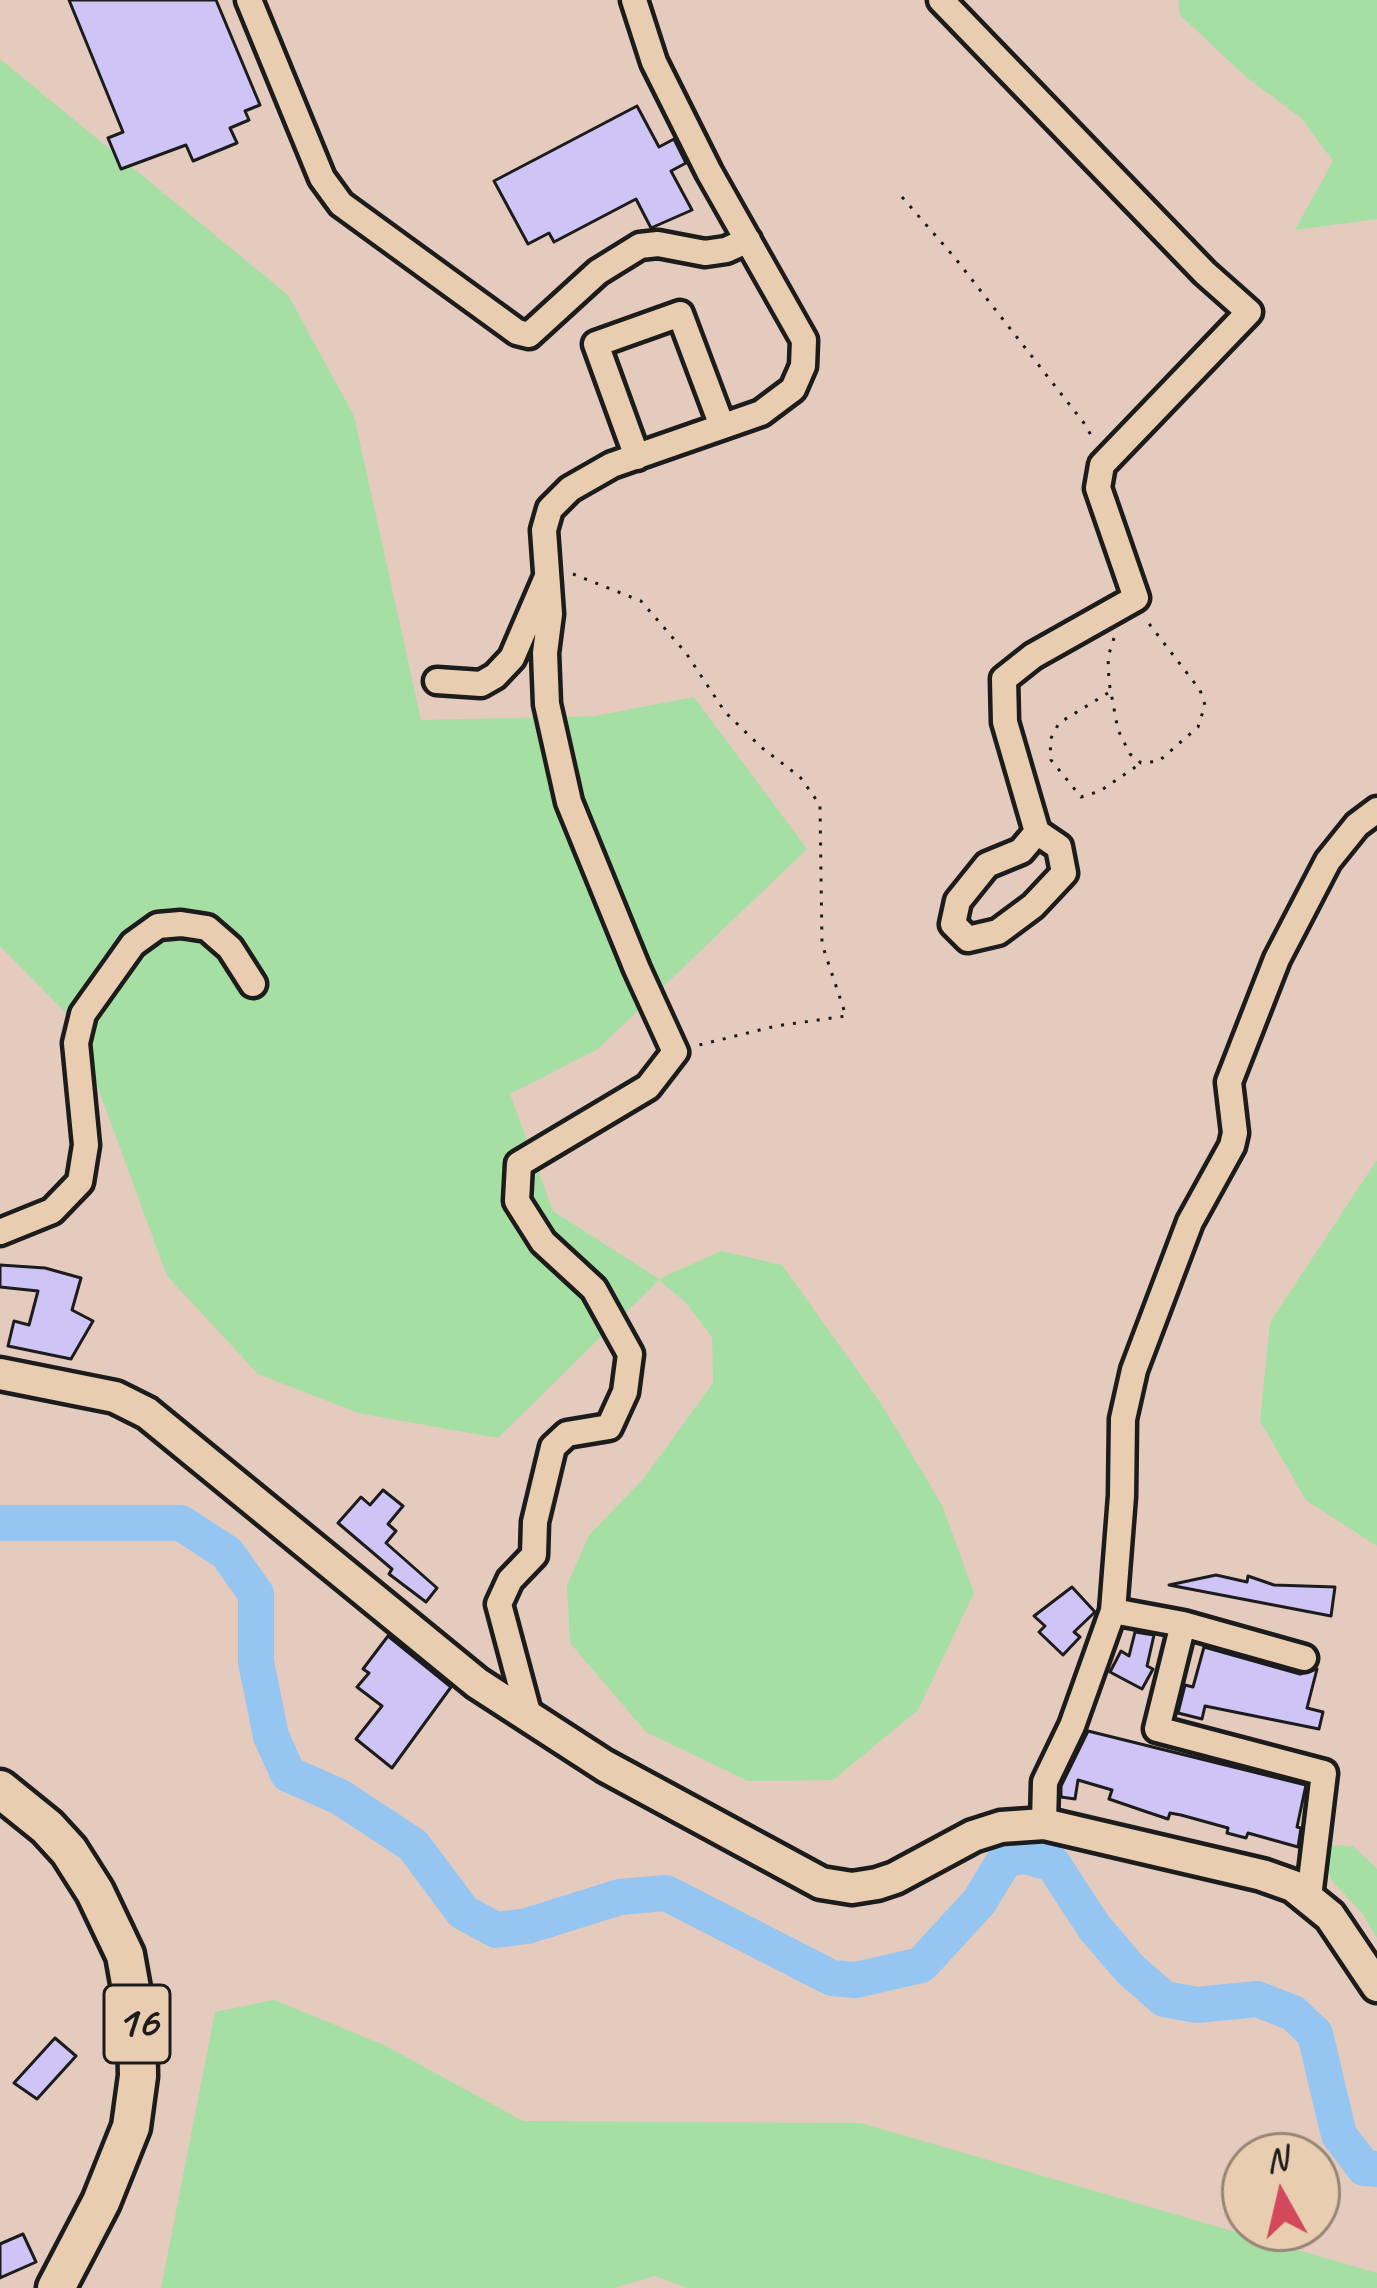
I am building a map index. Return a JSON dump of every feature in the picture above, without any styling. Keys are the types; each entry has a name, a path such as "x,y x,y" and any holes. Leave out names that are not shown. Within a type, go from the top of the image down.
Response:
{"main road":[{"name":"16","path":"0,1789 58,1839 95,1892 125,1955 137,2022 131,2127 101,2202 56,2288"}],"street":[{"path":"249,0 322,178 341,204 518,332 529,334 598,272 640,247 658,244 705,253 726,250 748,239"},
{"path":"530,1720 499,1604 510,1580 534,1555 535,1522 553,1447 567,1433 609,1427 625,1392 631,1354 594,1289 543,1242 517,1202 519,1164 648,1088 675,1052 569,802 547,704 549,568 544,530 550,509 570,489 612,465 761,413 793,389 803,366 804,340 654,62 634,0"},
{"path":"941,0 1205,273 1249,312 1102,465 1098,488 1128,602 1033,656 1004,679 1005,722 1037,832 1059,847 1064,873 1033,906 998,932 968,939 953,924 958,901 987,865 1022,851 1037,832"},
{"path":"638,457 596,344 680,314 722,426"},
{"path":"437,682 481,684 495,676 512,658 549,568"},
{"path":"1044,1824 1045,1782 1072,1726 1113,1611 1126,1400 1190,1222 1232,1146 1235,1133 1229,1082 1233,1067 1277,959 1328,861 1357,825 1377,810"},
{"path":"0,1232 52,1211 80,1181 86,1144 76,1043 83,1014 133,944 158,926 207,928 230,948 254,984"},
{"path":"0,1374 115,1397 147,1413 442,1655 530,1720 605,1766 821,1882 852,1888 877,1884 973,1836 1001,1827 1044,1824 1262,1875 1309,1897 1330,1916 1377,1986"},
{"path":"1113,1611 1183,1624 1304,1658"},
{"path":"1183,1624 1157,1729 1324,1773 1309,1897"}],"path":[{"path":"902,197 956,258 1087,427 1102,465"},
{"path":"549,568 641,601 686,653 725,712 800,777 820,805 822,944 846,1016 735,1034 675,1052"},
{"path":"1110,692 1059,724 1050,740 1051,760 1081,797 1100,791 1141,764 1159,761 1180,746 1198,727 1205,705 1200,690 1128,602 1108,657 1110,692 1118,730 1141,764"}],"green space":[{"path":"1178,0 1377,0 1377,219 1295,230 1333,161 1301,118 1245,76 1180,15"},
{"path":"0,59 288,295 354,416 421,720 595,716 694,697 807,849 598,1049 510,1094 553,1211 659,1279 721,1251 782,1265 882,1405 942,1505 974,1593 918,1710 833,1780 748,1781 646,1732 570,1643 567,1585 589,1535 644,1478 713,1383 712,1337 686,1303 659,1280 498,1438 358,1413 258,1374 167,1276 73,1020 0,946"},
{"path":"1377,1160 1377,1546 1306,1500 1260,1421 1270,1322"},
{"path":"1329,1845 1353,1846 1377,1869 1377,1938 1363,1914 1332,1881 1325,1866"},
{"path":"274,2000 384,2045 523,2121 861,2123 1221,2228 1221,2252 1305,2252 1377,2273 1377,2288 688,2288 655,2276 613,2288 161,2288 215,2012"}],"building":[{"path":"69,0 216,0 260,105 245,111 249,120 230,128 237,143 193,161 186,145 121,169 108,138 123,132"},
{"path":"637,106 659,147 674,139 686,163 671,171 692,210 651,228 636,199 554,242 549,233 528,244 494,181"},
{"path":"0,1265 45,1268 81,1278 72,1310 93,1321 71,1359 8,1346 14,1321 29,1325 38,1291 0,1287"},
{"path":"383,1490 403,1506 388,1524 396,1531 386,1543 437,1588 426,1602 389,1574 392,1569 338,1523 361,1497 370,1505"},
{"path":"1216,1575 1247,1582 1248,1576 1274,1585 1335,1587 1331,1616 1169,1585"},
{"path":"1072,1587 1095,1612 1074,1632 1080,1637 1063,1655 1039,1632 1045,1626 1034,1616"},
{"path":"1135,1632 1154,1635 1147,1666 1153,1669 1142,1689 1110,1672 1121,1651 1129,1656"},
{"path":"388,1636 451,1687 392,1768 356,1739 382,1706 357,1687 369,1673 363,1669"},
{"path":"1204,1647 1300,1674 1317,1669 1307,1708 1323,1712 1319,1729 1205,1706 1202,1719 1178,1713 1185,1685 1193,1687"},
{"path":"1088,1731 1306,1785 1298,1847 1248,1833 1246,1838 1227,1833 1228,1828 1181,1815 1170,1813 1168,1819 1109,1799 1112,1790 1078,1780 1075,1799 1061,1797 1061,1786"},
{"path":"55,2038 76,2056 37,2099 14,2083"},
{"path":"23,2234 36,2262 0,2278 0,2244"}],"waterway":[{"path":"0,1523 181,1523 227,1553 256,1594 256,1662 271,1736 288,1774 340,1797 413,1845 463,1912 496,1930 527,1926 620,1897 666,1893 832,1978 856,1980 921,1965 979,1902 1006,1858 1026,1856 1053,1864 1094,1927 1164,1999 1197,2005 1257,1999 1293,2013 1315,2034 1339,2135 1364,2168 1377,2169"}]}
